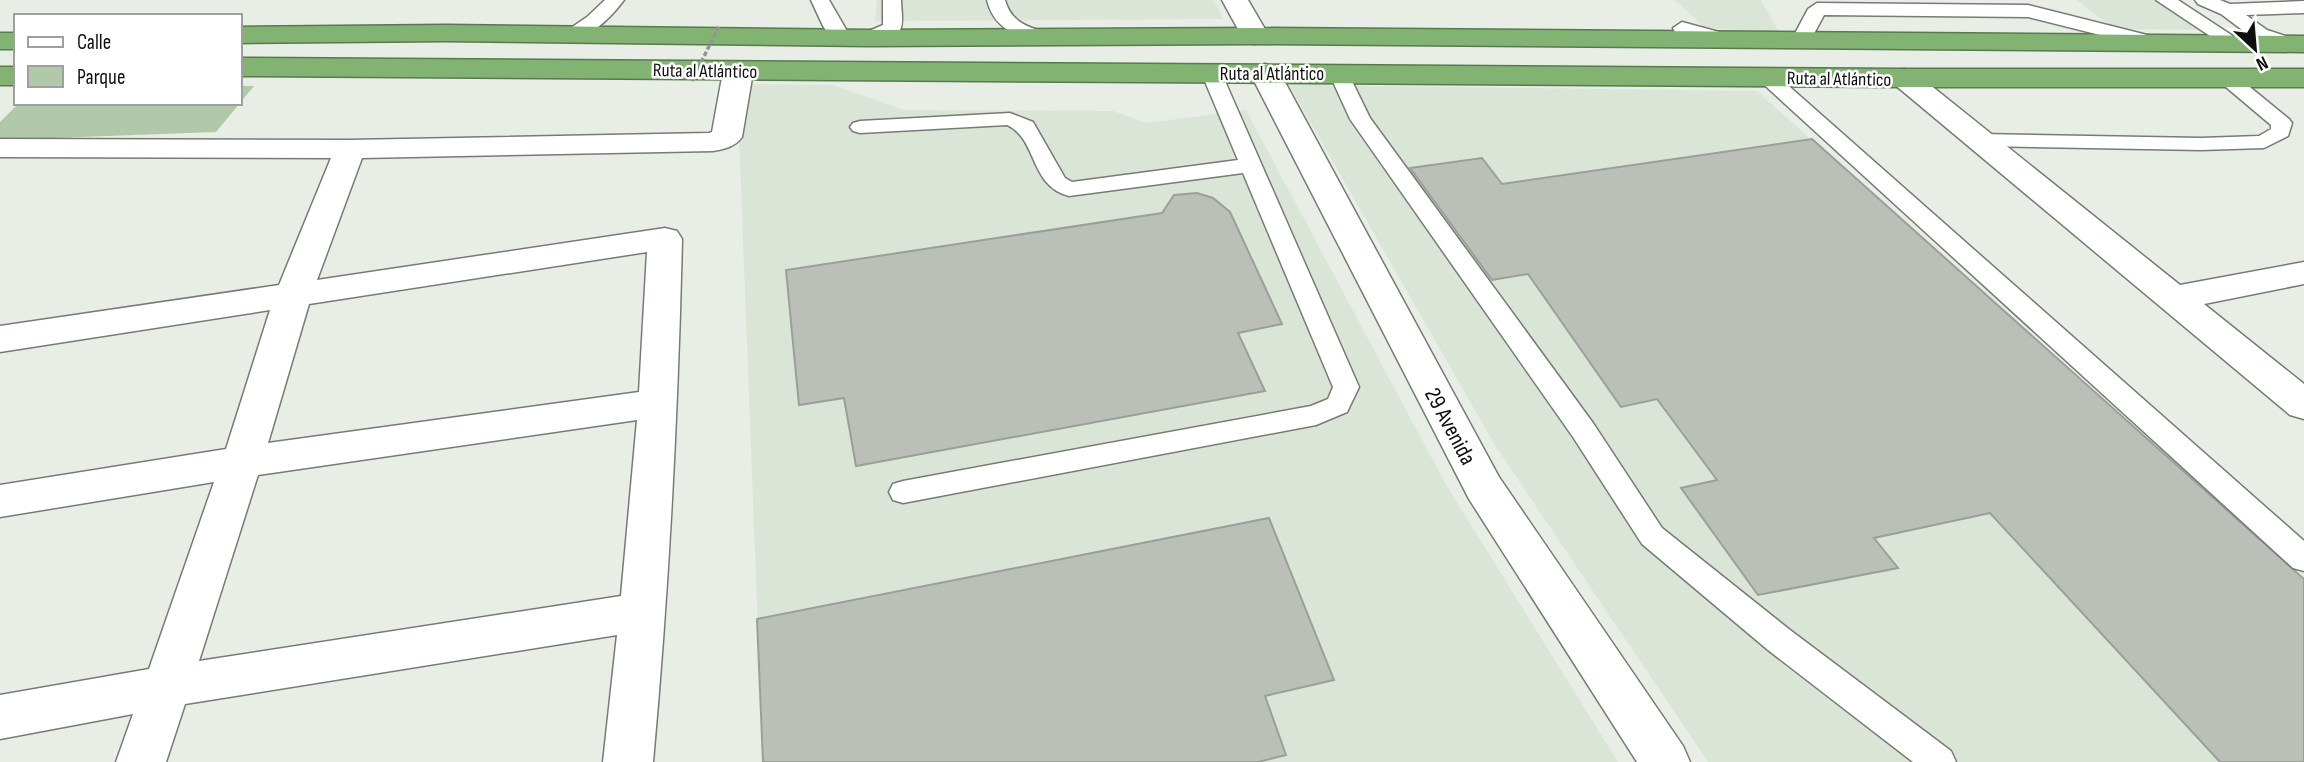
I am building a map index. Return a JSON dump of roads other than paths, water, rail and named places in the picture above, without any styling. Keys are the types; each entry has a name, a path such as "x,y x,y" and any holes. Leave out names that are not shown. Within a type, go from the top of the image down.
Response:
{"highway":[{"name":"Ruta al Atlántico","path":"242,35 1042,37 1260,54 1728,41 2298,44"},
{"path":"1801,41 1821,77"},
{"name":"Ruta al Atlántico","path":"242,67 597,68 738,72 1211,72 1260,54 1339,73 2304,78"}],"street":[{"name":"29 Avenida","path":"1235,0 1260,54 1484,488 1665,762"},
{"path":"0,148 350,149 713,142 726,137 738,72"},
{"path":"1904,78 2304,405"},
{"path":"141,762 169,686 293,296 350,149"},
{"path":"0,339 665,239 659,403 644,612 628,762"},
{"path":"2174,298 2304,273"},
{"path":"0,501 242,462 659,403"},
{"path":"0,717 169,686 644,612"}],"lane":[{"path":"572,34 594,21 615,0"},
{"path":"820,0 832,26 855,38 892,28 892,0"},
{"path":"996,0 997,9 1009,25 1020,32 1042,37"},
{"path":"2165,0 2235,44"},
{"path":"2203,0 2228,10 2260,34 2298,44"},
{"path":"2228,10 2297,5"},
{"path":"1682,28 1728,41"},
{"path":"903,492 1316,415 1338,405 1346,387 1211,72"},
{"path":"1339,73 1360,119 1583,430 1652,536 1779,640 1939,762"},
{"path":"1767,77 2304,559"},
{"path":"1981,140 2201,144 2264,142 2281,132 2282,123 2227,78"},
{"path":"860,127 1010,119 1026,126 1056,183 1069,189 1251,165"}]}
